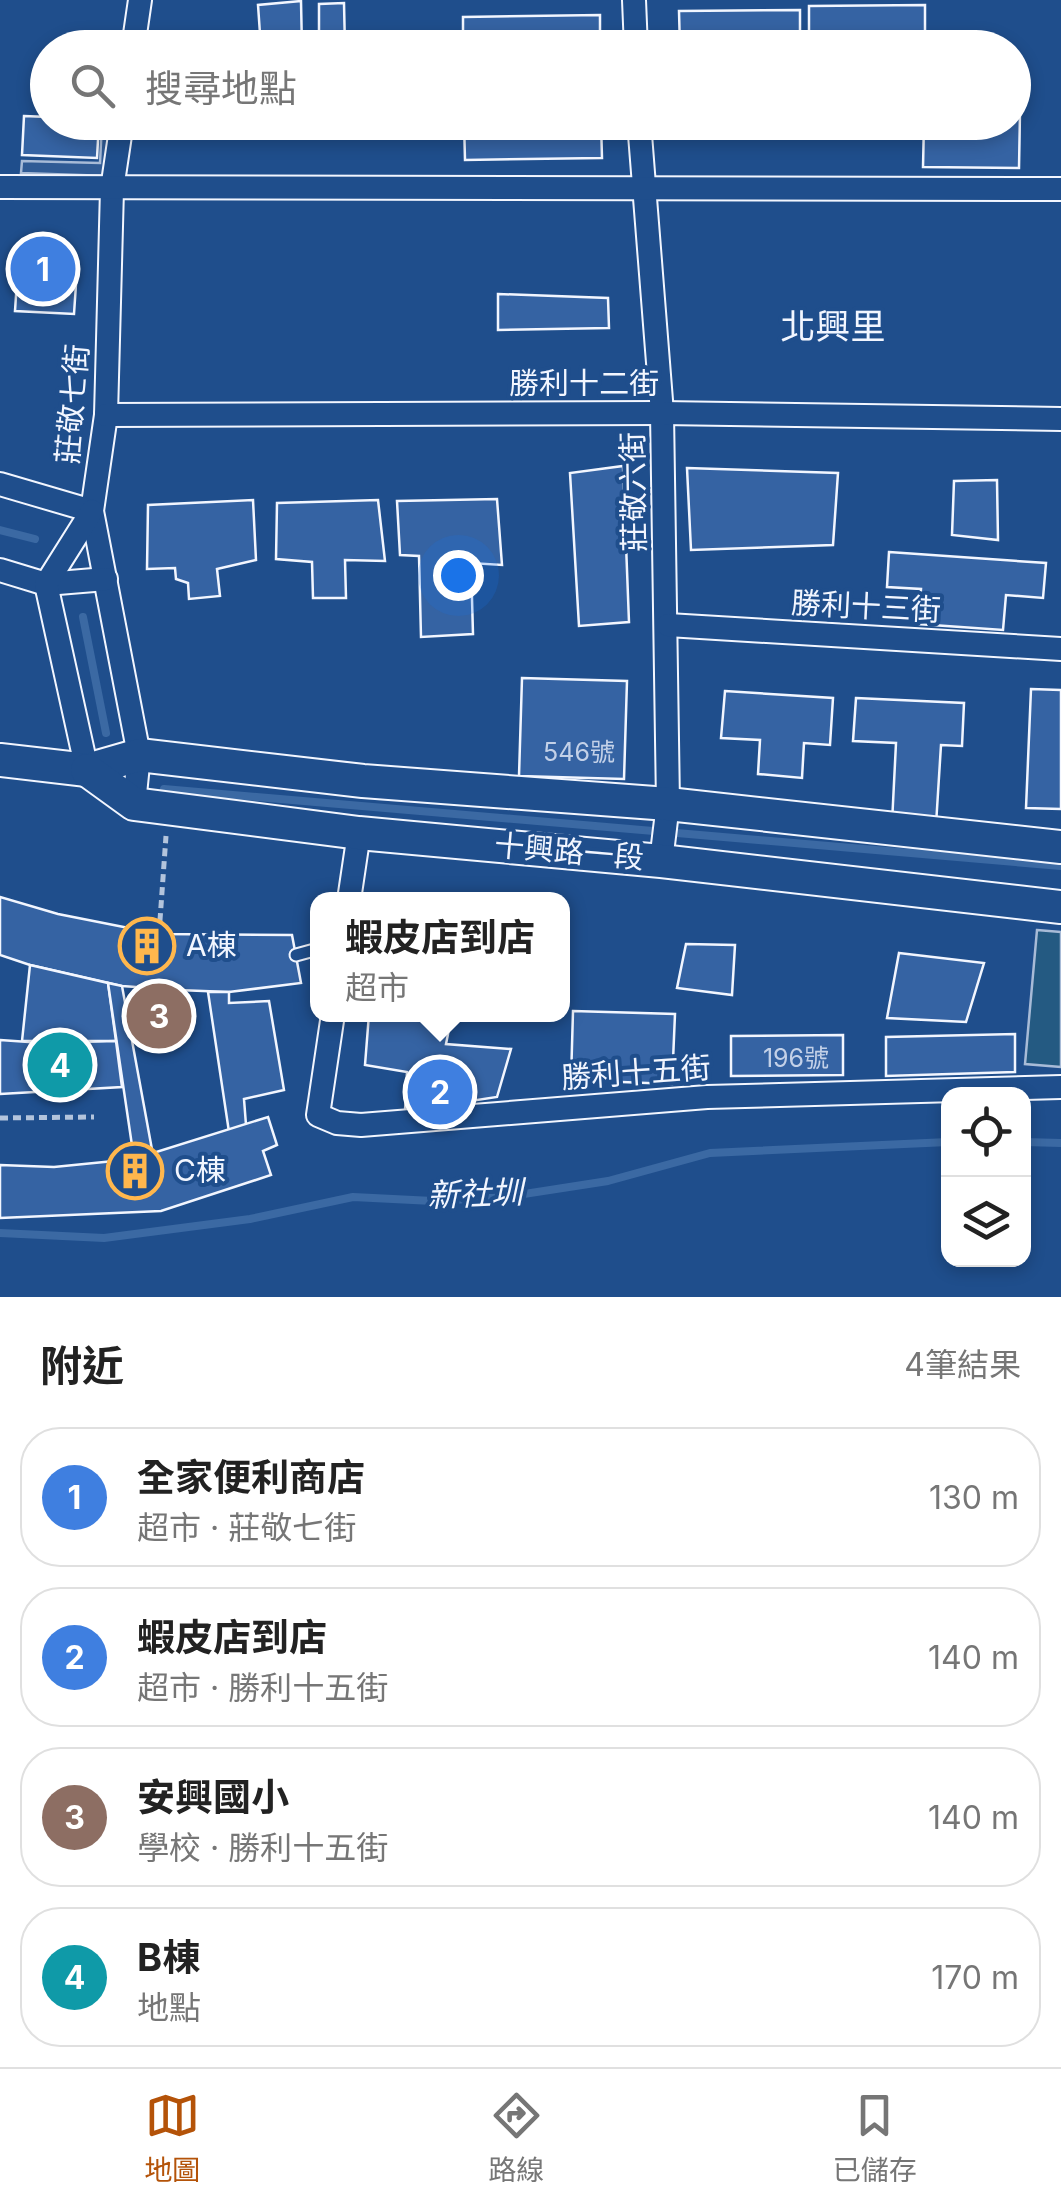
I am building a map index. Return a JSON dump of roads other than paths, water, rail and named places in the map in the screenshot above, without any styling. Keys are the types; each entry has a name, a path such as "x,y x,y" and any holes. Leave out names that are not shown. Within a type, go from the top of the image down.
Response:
{"street":[{"path":"136,30 140,0"},
{"path":"634,0 635,30"},
{"name":"莊敬七街","path":"119,140 112,189 106,415 92,510 139,756 134,804"},
{"name":"莊敬六街","path":"641,140 662,414 668,804 661,861"},
{"path":"0,187 1061,189"},
{"name":"勝利十二街","path":"106,415 662,414 1061,420"},
{"path":"0,484 92,510"},
{"name":"莊敬七街","path":"46,584 92,510"},
{"path":"0,570 46,584 106,579"},
{"path":"46,584 87,770"},
{"name":"勝利十三街","path":"668,626 1061,649"},
{"name":"十興路一段","path":"0,760 87,770 139,756 363,781 668,804 1061,847"},
{"name":"十興路一段","path":"87,770 134,804 1061,908"},
{"path":"350,892 359,832"},
{"name":"勝利十五街","path":"332,1022 318,1115 337,1123 361,1125 708,1097 1061,1086"}],"lane":[{"path":"296,954 310,950"}],"waterway":[{"name":"新社圳","path":"0,530 35,539"},
{"name":"新社圳","path":"83,617 106,733"},
{"name":"新社圳","path":"164,789 1061,866"},
{"name":"新社圳","path":"0,1233 104,1238 250,1219 353,1197 433,1201 505,1197 608,1181 710,1153 941,1142"},
{"name":"新社圳","path":"1031,1142 1061,1143"}],"place":[{"name":"全家便利商店","path":"43,269"},
{"name":"A棟","path":"147,946"},
{"name":"安興國小","path":"159,1016"},
{"name":"B棟","path":"60,1065"},
{"name":"蝦皮店到店","path":"440,1092"},
{"name":"C棟","path":"135,1171"}],"district":[{"name":"北興里","path":"833,327"}]}
